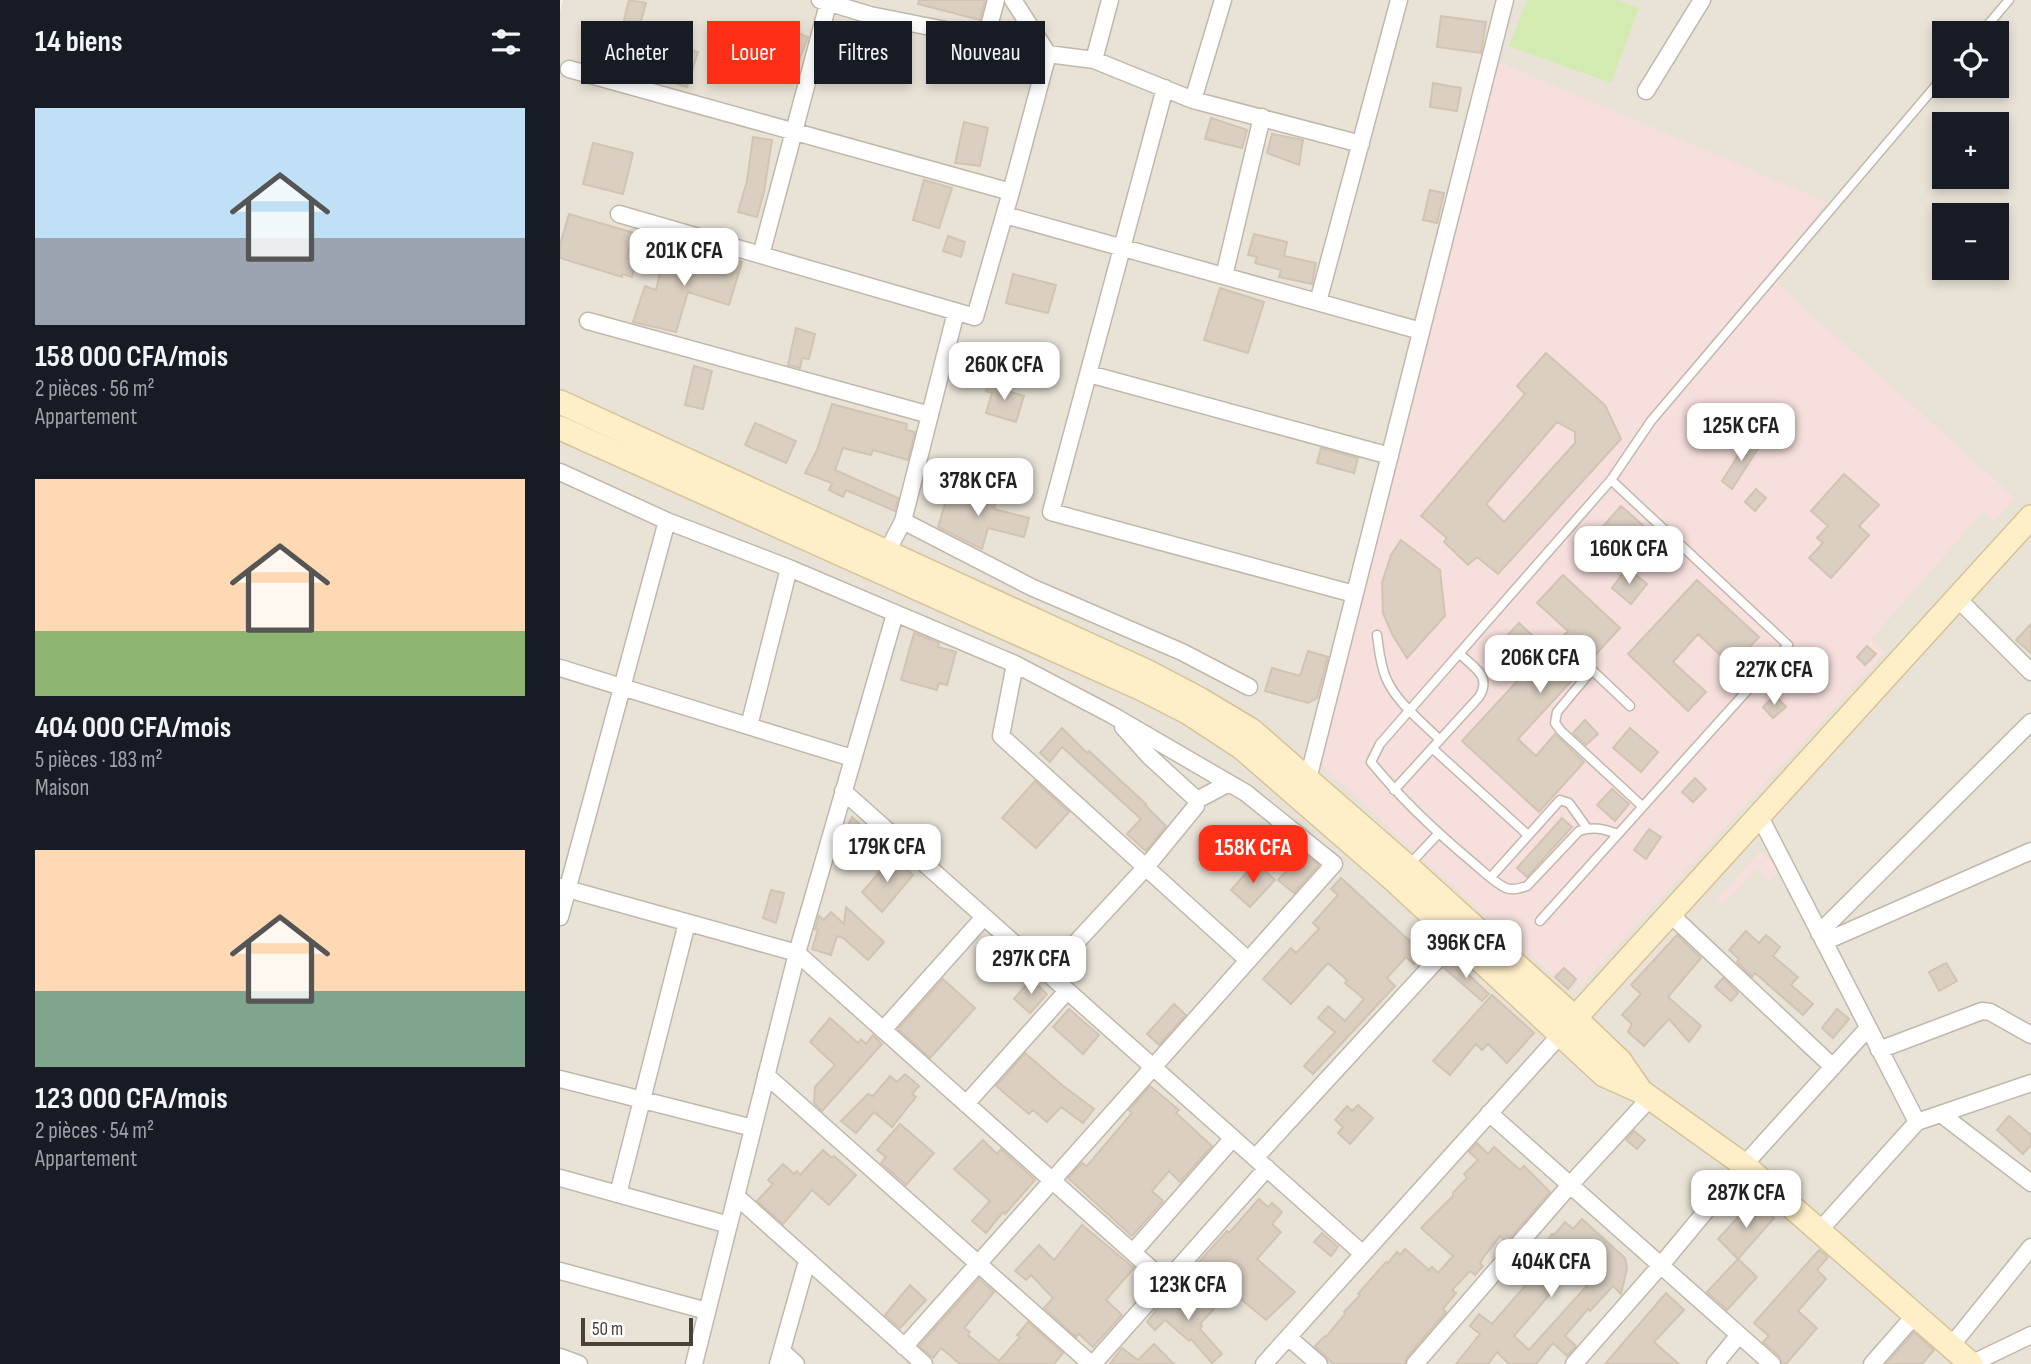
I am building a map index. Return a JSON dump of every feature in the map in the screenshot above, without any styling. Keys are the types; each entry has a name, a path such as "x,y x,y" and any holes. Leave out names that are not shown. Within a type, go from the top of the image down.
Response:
{"street":[{"path":"990,21 996,0"},
{"path":"619,214 975,317 1048,54 1013,0"},
{"path":"1094,60 1110,0"},
{"path":"1193,100 1223,0"},
{"path":"1318,302 1399,0"},
{"path":"1308,779 1505,0"},
{"path":"1646,91 1702,0"},
{"path":"761,255 794,132 824,2 872,7 926,22"},
{"path":"1045,53 1094,60 1193,100 1361,144"},
{"path":"569,69 1011,192"},
{"path":"1165,88 1051,512 1354,594"},
{"path":"1224,276 1262,117"},
{"path":"1005,215 1421,331"},
{"path":"887,552 903,521 957,312"},
{"path":"588,321 930,415"},
{"path":"1089,374 1390,456"},
{"path":"560,402 1148,672 1251,730 1308,779 1401,874 1457,938 1568,1026"},
{"path":"560,428 1142,689 1189,713 1241,747 1401,874 1568,1026 1605,1075 1646,1095 1744,1165 1972,1364 2031,1335"},
{"path":"561,478 789,568 1015,664 1112,715 1246,793 1334,864 904,1347"},
{"path":"1264,1364 2031,517"},
{"path":"560,917 564,888 667,521"},
{"path":"903,521 1031,587 1182,652 1249,687"},
{"path":"749,726 789,568"},
{"path":"1957,598 2031,672"},
{"path":"694,1364 797,953 895,614"},
{"path":"1015,664 1002,736 1248,960"},
{"path":"560,668 852,758"},
{"path":"1112,715 1149,756 1197,800"},
{"path":"1822,938 2031,722"},
{"path":"1197,800 1229,783"},
{"path":"843,791 1363,1254"},
{"path":"1048,973 1146,867 1196,806 1197,800"},
{"path":"1759,816 1917,1122"},
{"path":"1822,938 2031,851"},
{"path":"564,888 797,953 1166,1282"},
{"path":"1670,914 1833,1067"},
{"path":"883,1030 984,916"},
{"path":"618,1194 687,923"},
{"path":"766,1075 1092,1364 1166,1282 1261,1163 1457,938"},
{"path":"966,1104 1067,991"},
{"path":"1879,1050 1982,1011 1990,1012 2031,1035"},
{"path":"1574,1364 1744,1165 1868,1028"},
{"path":"560,1079 753,1128"},
{"path":"1819,1231 1917,1122 2031,1083"},
{"path":"1415,1364 1646,1095"},
{"path":"1489,1113 1772,1364"},
{"path":"1941,1114 2031,1183"},
{"path":"1133,1252 1233,1138"},
{"path":"560,1178 729,1225"},
{"path":"736,1196 924,1364"},
{"path":"1951,1346 2031,1247"},
{"path":"796,1364 780,1358 807,1261"},
{"path":"560,1271 707,1311"},
{"path":"1871,1364 1915,1315"},
{"path":"1715,1364 1740,1335"},
{"path":"1288,1337 1319,1364"},
{"path":"560,1357 579,1364"}],"lane":[{"path":"1991,21 2009,0"},
{"path":"1618,834 1598,828 1579,831 1527,886 1516,890 1507,888 1438,834 1394,790 1371,762 1380,744 1611,480 1651,421 1932,90"},
{"path":"1540,921 1787,645 1611,480"},
{"path":"1377,635 1387,680 1410,710 1440,740"},
{"path":"1394,790 1485,688 1483,676 1460,654"},
{"path":"1630,706 1592,670 1557,712 1555,723 1642,806"},
{"path":"1432,748 1528,835"},
{"path":"1490,877 1560,800 1569,803 1587,828"},
{"path":"1401,874 1438,834"}],"shaded area":[{"path":"563,0 2031,0 2031,1364 560,1364 560,12"},
{"path":"1494,60 1827,202 1772,270 1782,280 1779,285 2015,498 1994,521 1983,512 1871,639 1885,652 1582,984 1564,968 1555,977 1419,856 1319,762"},
{"path":"1760,852 1780,870 1770,881 1757,868 1722,906 1716,900"}],"green space":[{"path":"1527,0 1616,0 1639,8 1611,83 1509,46"}],"building":[{"path":"629,0 646,3 641,21 624,21"},
{"path":"919,0 985,0 980,20 918,4"},
{"path":"1441,16 1486,22 1481,53 1437,47"},
{"path":"800,34 808,37 800,58"},
{"path":"693,51 698,52 693,68"},
{"path":"1433,83 1461,88 1457,111 1430,107"},
{"path":"1211,118 1247,130 1242,148 1205,139"},
{"path":"964,122 988,128 980,166 955,163"},
{"path":"1272,134 1303,140 1299,165 1267,153"},
{"path":"753,137 772,140 757,217 738,212 747,181"},
{"path":"593,143 633,153 623,194 583,184"},
{"path":"924,180 952,188 939,228 913,220"},
{"path":"1430,190 1444,193 1437,223 1423,220"},
{"path":"569,214 634,233 627,258 636,260 632,277 622,274 622,277 560,258 560,245"},
{"path":"1254,234 1287,242 1284,256 1316,263 1312,284 1279,277 1281,270 1255,263 1257,257 1248,255"},
{"path":"948,236 965,242 961,257 943,251"},
{"path":"675,245 697,250 692,268 715,274 720,256 742,262 729,305 688,292 676,332 633,322 645,286 656,290 664,257 671,258"},
{"path":"1013,274 1056,285 1048,313 1006,303"},
{"path":"1220,288 1264,302 1248,353 1204,340"},
{"path":"796,328 815,334 809,359 802,358 800,368 788,365"},
{"path":"1546,353 1605,405 1621,439 1498,574 1477,557 1468,565 1444,542 1447,538 1421,516 1525,394 1517,386","holes":["1557,422 1575,432 1575,443 1504,522 1486,504"]},
{"path":"694,366 712,371 703,409 685,405"},
{"path":"990,380 1002,384 1001,389 1024,396 1016,422 986,413 992,393 986,391"},
{"path":"832,404 907,424 906,430 915,432 908,460 873,450 871,455 843,448 835,470 898,498 895,511 846,490 843,497 829,490 832,483 805,473 817,450"},
{"path":"755,423 796,441 786,463 745,445"},
{"path":"1750,437 1761,444 1732,489 1722,481"},
{"path":"1321,448 1358,458 1354,473 1317,463"},
{"path":"1844,474 1879,505 1859,526 1869,535 1831,578 1809,558 1823,543 1817,538 1828,526 1811,511"},
{"path":"950,488 996,501 994,509 1029,518 1024,537 988,528 982,549 938,527"},
{"path":"1756,489 1766,498 1755,511 1745,502"},
{"path":"1621,506 1645,527 1623,552 1599,531"},
{"path":"1401,540 1440,570 1445,616 1407,658 1383,613 1382,583 1391,555"},
{"path":"1627,568 1647,584 1631,604 1612,588"},
{"path":"1563,575 1620,628 1518,739 1536,756 1555,734 1584,762 1539,812 1462,741 1521,677 1493,651 1519,623 1549,651 1568,631 1537,603"},
{"path":"1697,580 1759,637 1732,666 1698,634 1673,662 1706,692 1688,711 1628,654"},
{"path":"2031,624 2031,653 2016,640"},
{"path":"914,633 939,643 938,647 956,652 947,685 939,683 937,690 901,680"},
{"path":"1867,646 1876,654 1865,665 1857,657"},
{"path":"1308,651 1328,657 1317,698 1308,703 1265,691 1272,668 1300,676"},
{"path":"1775,695 1786,707 1773,718 1763,707"},
{"path":"1585,720 1598,734 1586,745 1573,733"},
{"path":"1062,728 1146,804 1166,826 1146,851 1127,834 1141,819 1062,747 1050,762 1040,753"},
{"path":"1630,728 1658,752 1641,772 1613,748"},
{"path":"1695,778 1706,789 1693,802 1682,792"},
{"path":"1035,781 1069,812 1036,848 1002,818"},
{"path":"1612,789 1629,804 1615,821 1597,805"},
{"path":"852,817 872,835 859,857 839,845"},
{"path":"1562,818 1572,827 1527,877 1517,868"},
{"path":"1649,829 1661,837 1646,859 1634,850"},
{"path":"1303,853 1319,865 1294,893 1278,880"},
{"path":"893,857 913,875 882,912 862,892"},
{"path":"1256,862 1275,880 1250,907 1231,890"},
{"path":"1341,878 1424,954 1414,964 1406,957 1387,978 1395,986 1313,1074 1304,1066 1335,1032 1318,1018 1328,1006 1345,1021 1364,999 1345,983 1347,980 1328,963 1291,1004 1263,979 1291,948 1296,953 1319,929 1313,923 1338,895 1331,889"},
{"path":"771,890 784,893 776,923 763,918"},
{"path":"846,907 884,942 868,960 837,936 831,955 812,949 819,916 824,920 831,912 844,924"},
{"path":"1746,931 1759,943 1766,935 1780,947 1773,956 1798,977 1791,985 1813,1004 1803,1015 1755,973 1752,977 1737,962 1739,959 1729,950"},
{"path":"1677,935 1701,958 1668,997 1701,1026 1689,1042 1669,1019 1644,1046 1628,1032 1632,1024 1622,1015 1641,994 1631,985"},
{"path":"1452,959 1489,994 1482,1001 1444,968"},
{"path":"1946,963 1957,981 1939,991 1929,972"},
{"path":"1564,968 1576,979 1568,989 1555,977"},
{"path":"1723,978 1738,993 1731,1001 1715,987"},
{"path":"943,979 975,1008 930,1058 898,1029"},
{"path":"1031,979 1047,994 1030,1013 1014,999"},
{"path":"1492,995 1534,1033 1507,1063 1488,1044 1482,1050 1476,1044 1450,1075 1433,1061"},
{"path":"1174,1004 1186,1015 1159,1045 1147,1034"},
{"path":"1069,1009 1099,1035 1083,1054 1053,1027"},
{"path":"1837,1009 1849,1019 1833,1038 1822,1028"},
{"path":"830,1018 858,1043 861,1039 866,1044 873,1035 882,1044 822,1111 814,1103 815,1087 835,1065 810,1042"},
{"path":"1025,1053 1094,1109 1083,1123 1061,1107 1047,1122 1033,1110 1029,1114 996,1086"},
{"path":"905,1074 919,1086 912,1094 916,1097 892,1127 874,1112 856,1133 841,1121 868,1094 873,1096 890,1076 897,1082"},
{"path":"1150,1086 1179,1110 1176,1113 1212,1146 1180,1182 1169,1171 1152,1191 1163,1201 1132,1236 1068,1178 1082,1163 1087,1166 1132,1113 1129,1110"},
{"path":"1358,1105 1373,1118 1350,1144 1338,1133 1343,1127 1335,1120 1347,1106 1352,1111"},
{"path":"2009,1116 2031,1135 2031,1145 2023,1154 1997,1130"},
{"path":"900,1124 934,1153 906,1185 881,1163 886,1157 877,1150"},
{"path":"1634,1131 1645,1140 1637,1149 1626,1140"},
{"path":"983,1140 997,1154 1001,1149 1035,1180 986,1233 972,1221 990,1201 954,1169"},
{"path":"1477,1143 1488,1154 1494,1147 1520,1170 1524,1166 1550,1192 1507,1242 1500,1236 1483,1258 1480,1263 1483,1266 1475,1275 1470,1271 1452,1290 1456,1293 1443,1309 1446,1312 1407,1357 1405,1364 1333,1364 1315,1346 1326,1337 1360,1295 1358,1294 1397,1252 1400,1255 1405,1249 1429,1270 1432,1267 1438,1273 1453,1256 1421,1228 1467,1178 1464,1174 1478,1160 1469,1152"},
{"path":"823,1150 856,1175 829,1205 812,1190 783,1224 757,1201 773,1184 768,1180 783,1164 794,1174 797,1171 800,1175"},
{"path":"1259,1199 1268,1207 1272,1203 1282,1212 1272,1224 1281,1232 1257,1259 1295,1292 1266,1320 1230,1292 1199,1262"},
{"path":"1757,1202 1774,1218 1738,1259 1718,1239 1739,1216 1742,1219"},
{"path":"1582,1219 1625,1258 1627,1268 1621,1294 1613,1286 1590,1311 1588,1309 1565,1336 1576,1346 1567,1356 1553,1343 1536,1364 1509,1364 1497,1352 1488,1364 1456,1364 1480,1334 1470,1326 1479,1314 1492,1324 1537,1272 1530,1266 1546,1248 1543,1246 1552,1234 1565,1222 1573,1229","holes":["1583,1253 1601,1270 1529,1350 1514,1336"]},
{"path":"1082,1225 1134,1268 1106,1300 1122,1315 1093,1347 1079,1334 1076,1337 1044,1308 1053,1298 1031,1275 1026,1280 1015,1271 1039,1245 1054,1260"},
{"path":"1322,1233 1338,1247 1331,1256 1314,1242"},
{"path":"1819,1250 1828,1257 1817,1270 1826,1279 1798,1311 1817,1328 1786,1364 1782,1364 1779,1356 1763,1342 1769,1336 1754,1323"},
{"path":"1738,1259 1757,1277 1727,1310 1707,1292"},
{"path":"979,1279 994,1292 964,1328 970,1332 968,1335 999,1361 1020,1337 1017,1335 1028,1322 1063,1353 1054,1364 960,1364 941,1348 933,1358 919,1346"},
{"path":"910,1285 926,1300 900,1328 885,1315"},
{"path":"1194,1291 1214,1309 1200,1324 1200,1329 1222,1354 1212,1363 1191,1339 1189,1341 1165,1320 1155,1330 1147,1322 1167,1296 1180,1307"},
{"path":"1666,1293 1684,1310 1654,1342 1679,1364 1605,1364"},
{"path":"1914,1332 1934,1350 1922,1364 1886,1364"},
{"path":"1154,1344 1174,1364 1110,1364 1122,1348 1138,1360"}]}
